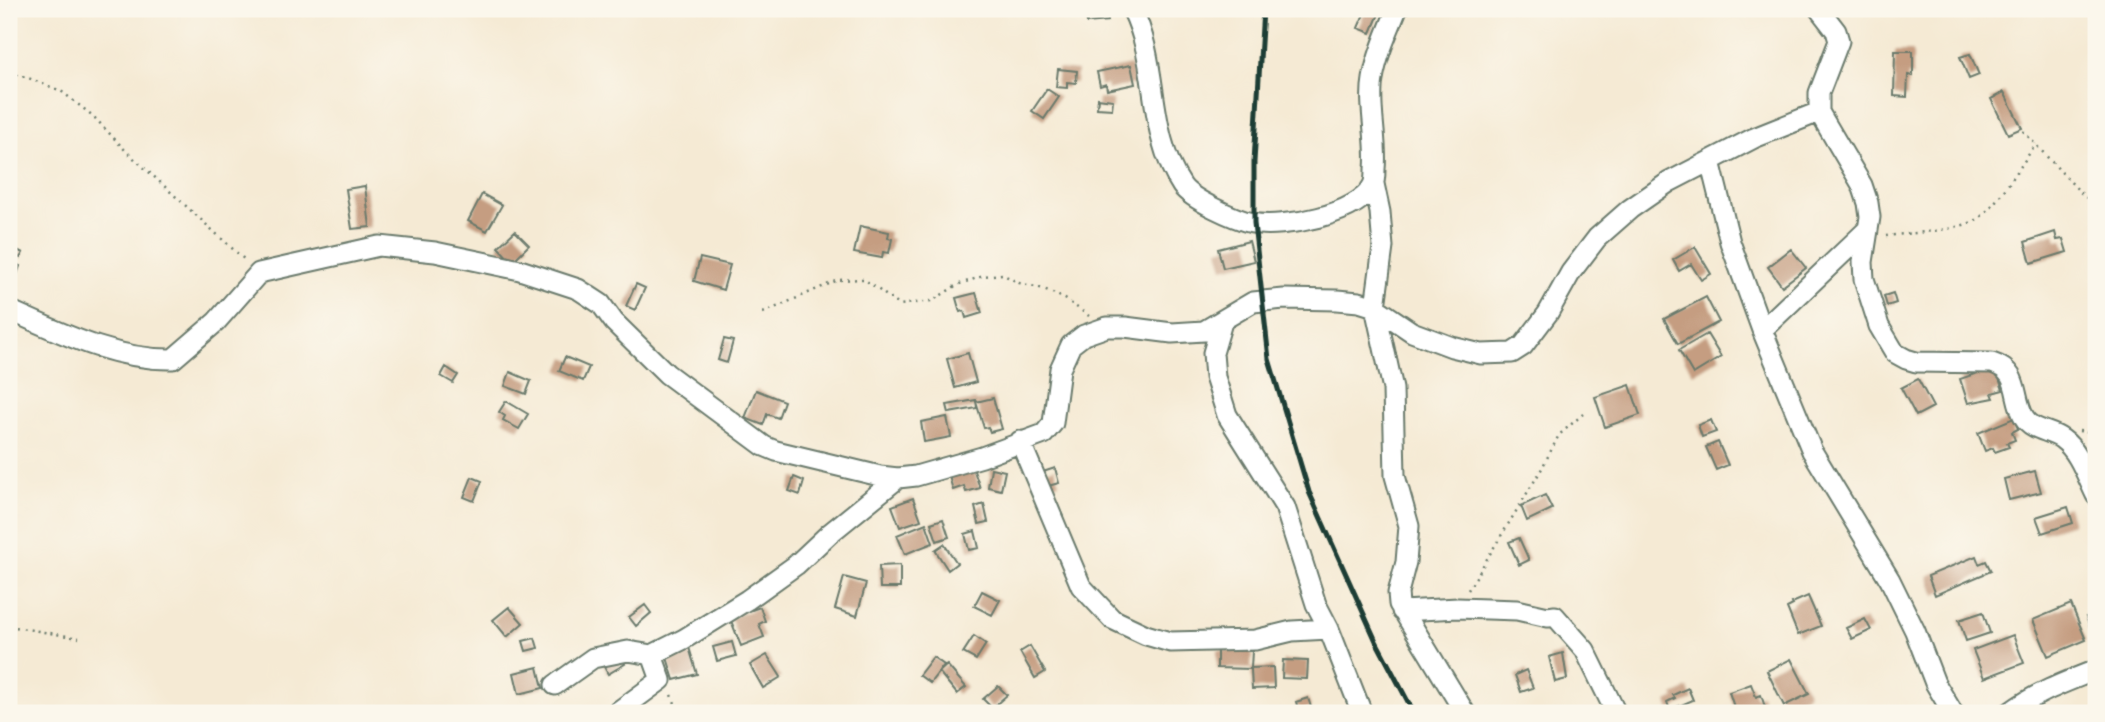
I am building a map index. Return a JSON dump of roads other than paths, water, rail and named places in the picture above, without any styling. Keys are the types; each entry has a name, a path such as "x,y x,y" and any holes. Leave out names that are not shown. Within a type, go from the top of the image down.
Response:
{"street":[{"path":"1132,9 1148,51 1161,143 1184,189 1208,204 1254,223 1301,222 1337,213 1359,202 1374,184"},
{"path":"1397,9 1382,46 1373,81 1377,149 1374,184 1383,247 1375,307 1393,389 1395,476 1409,526 1406,562 1398,593 1402,611 1465,713"},
{"path":"1819,9 1836,31 1839,41 1819,93 1819,111 1862,185 1869,210 1863,262 1867,292 1879,326 1895,353 1916,362 1992,363 2010,373 2024,417 2034,427 2060,438 2070,446 2096,495"},
{"path":"9,310 54,330 124,355 173,359 216,321 258,273 379,246 435,252 520,270 578,289 601,304 614,322 667,374 764,446 850,469 898,478 916,476 982,457 1044,434 1053,423 1060,369 1071,345 1084,335 1107,327 1172,333 1204,331 1253,302 1284,299 1337,300 1375,307 1412,332 1452,347 1481,354 1512,353 1523,346 1548,313 1571,272 1597,238 1630,209 1669,181 1754,138 1819,111"},
{"path":"1710,161 1730,242 1762,330 1812,452 1890,580 1915,631 1934,683 1954,713"},
{"path":"1762,330 1866,234"},
{"path":"1222,322 1213,354 1215,377 1227,415 1285,507 1316,604 1329,629 1362,713"},
{"path":"1020,441 1081,586 1112,620 1170,642 1255,639 1292,631 1329,629"},
{"path":"555,685 593,658 628,651 652,655 747,600 796,565 898,478"},
{"path":"1402,611 1458,608 1517,610 1555,616 1585,650 1616,713"},
{"path":"616,713 661,680 652,655"},
{"path":"2009,713 2052,687 2096,670"}],"railway":[{"path":"1263,9 1254,162 1254,223 1269,359 1309,492 1376,641 1414,713"}]}
